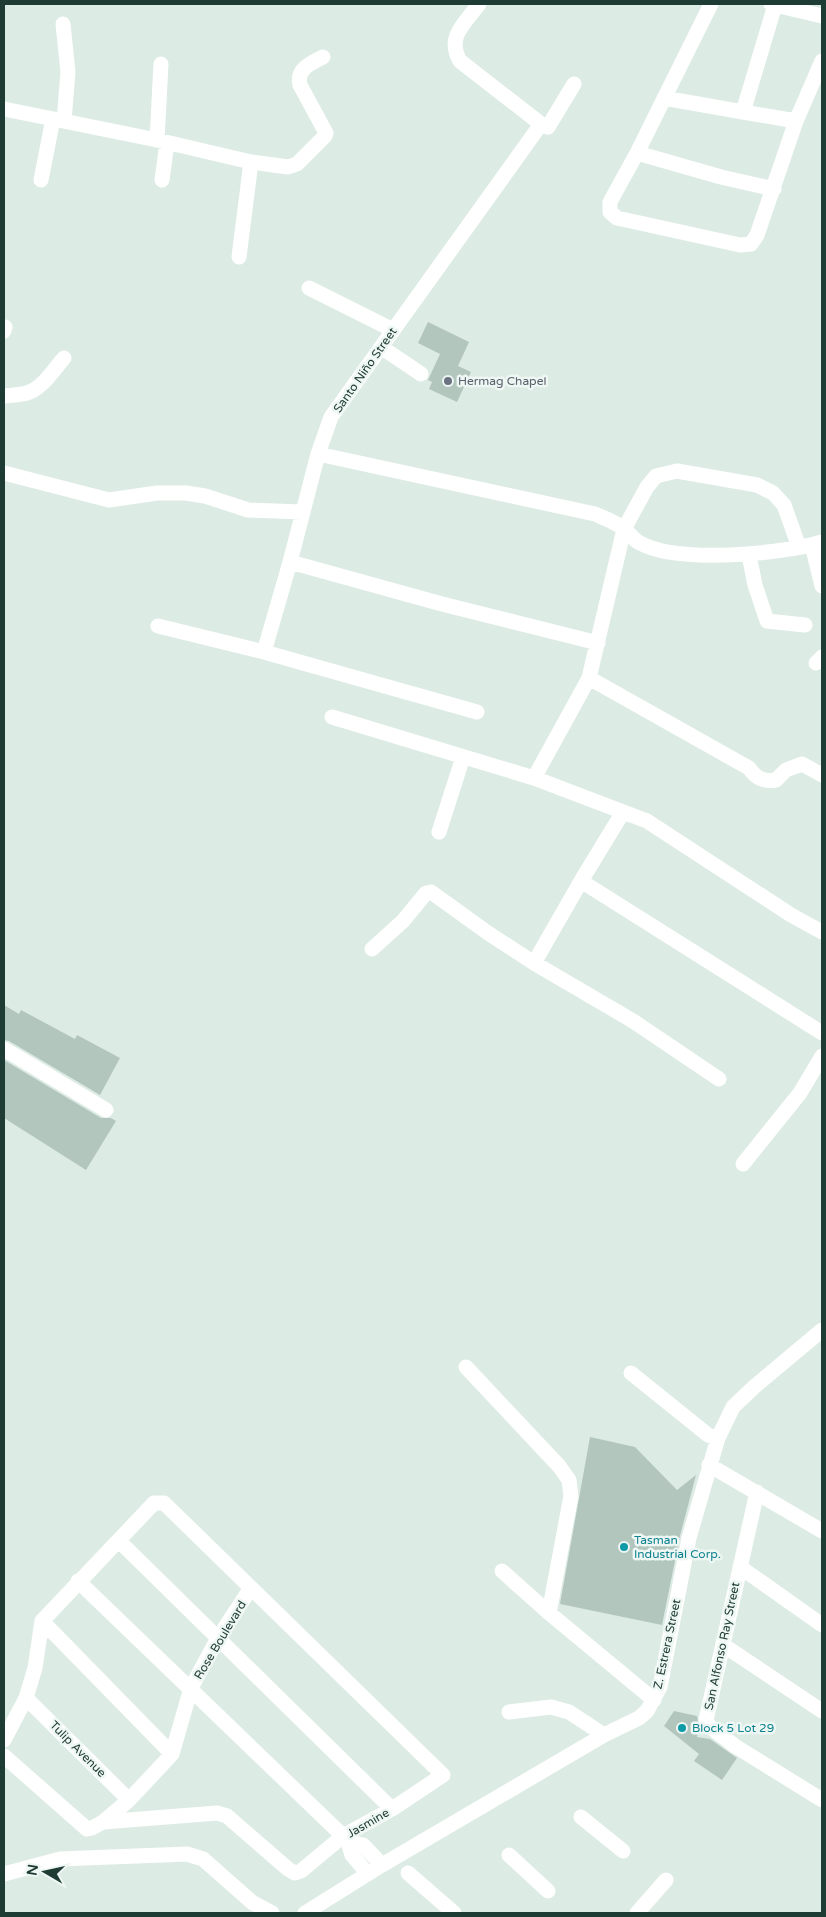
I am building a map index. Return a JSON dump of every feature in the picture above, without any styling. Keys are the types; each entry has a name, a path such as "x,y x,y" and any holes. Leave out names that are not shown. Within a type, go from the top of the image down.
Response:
{"street":[{"path":"479,4 457,34 454,44 455,52 460,61 548,128 574,84"},
{"path":"711,4 610,202 610,212 617,218 740,245 751,244 757,235 774,189 796,121 822,61"},
{"path":"743,112 773,4 822,16"},
{"path":"41,180 59,120 68,72 63,24"},
{"path":"4,109 162,141 251,162 292,167 326,136 326,132 299,79 300,73 307,66 323,57"},
{"path":"161,64 162,180"},
{"path":"664,98 796,121"},
{"name":"Santo Niño Street","path":"264,652 318,454 331,417 541,124"},
{"path":"637,152 721,177 774,189"},
{"path":"239,257 251,162"},
{"path":"309,288 393,330"},
{"path":"381,347 421,374"},
{"path":"4,396 26,393 36,388 64,358"},
{"path":"318,454 596,514 624,528 640,543 660,550 690,554 749,555 811,545"},
{"path":"534,778 589,678 624,528 647,486 656,476 677,471 757,485 774,493 811,545 822,586"},
{"path":"4,473 109,500 157,493 186,493 205,496 248,510 303,512"},
{"path":"749,555 755,584 767,621 805,625"},
{"path":"290,562 442,604 598,642"},
{"path":"158,626 264,652 476,712"},
{"path":"589,678 749,768 755,776 765,781 776,780 786,770 802,764 822,775"},
{"path":"332,717 534,778 647,822 791,915 822,932"},
{"path":"439,832 463,757"},
{"path":"534,964 623,812"},
{"path":"581,881 822,1033"},
{"path":"372,949 403,921 426,893 431,892 534,964 633,1021 719,1080"},
{"path":"4,1049 106,1110"},
{"path":"743,1164 800,1093 822,1056"},
{"name":"Z. Estrera Street","path":"305,1913 382,1865 604,1735 639,1718 647,1711 660,1687 689,1538 718,1438 733,1407 822,1330"},
{"path":"466,1367 559,1466 569,1480 571,1496 549,1613"},
{"path":"631,1373 708,1435 718,1438"},
{"path":"709,1465 822,1531"},
{"name":"San Alfonso Ray Street","path":"757,1492 706,1720 709,1726 735,1746 822,1800"},
{"path":"4,1740 26,1698 35,1668 42,1622 78,1581 119,1542 154,1503 164,1503 251,1588"},
{"path":"119,1542 392,1809"},
{"path":"740,1567 822,1625"},
{"path":"502,1571 549,1613 654,1700"},
{"path":"78,1581 346,1839 352,1855 368,1874"},
{"name":"Rose Boulevard","path":"4,1756 87,1828 92,1828 103,1822 129,1800 172,1754 191,1688 218,1638 251,1588"},
{"name":"Jasmine","path":"103,1822 217,1812 227,1816 288,1870 295,1873 301,1871 443,1775 251,1588"},
{"path":"42,1622 172,1754"},
{"path":"723,1646 822,1711"},
{"name":"Tulip Avenue","path":"26,1698 129,1800"},
{"path":"509,1712 551,1707 568,1712 604,1735"},
{"path":"582,1817 623,1852"},
{"path":"346,1839 363,1844 382,1865"},
{"path":"4,1874 60,1859 186,1854 203,1859 253,1903 272,1913"},
{"path":"509,1855 548,1891"},
{"path":"408,1873 454,1913"},
{"path":"637,1913 666,1880"}],"building":[{"path":"428,322 469,342 458,366 471,372 457,402 429,389 432,382 428,380 440,354 418,343"},
{"path":"4,1005 19,1014 21,1010 75,1039 77,1035 120,1058 100,1095 9,1041 4,1040"},
{"path":"4,1060 101,1118 111,1118 116,1121 86,1170 4,1118"},
{"name":"Tasman Industrial Corp.","path":"590,1437 635,1447 677,1490 696,1475 680,1536 662,1625 560,1604"},
{"path":"674,1711 697,1716 699,1727 697,1737 710,1739 737,1758 722,1780 694,1761 699,1754 664,1726"}],"place":[{"name":"Hermag Chapel","path":"448,381"},
{"name":"Tasman Industrial Corp.","path":"624,1547"},
{"name":"Block 5 Lot 29","path":"682,1728"}]}
